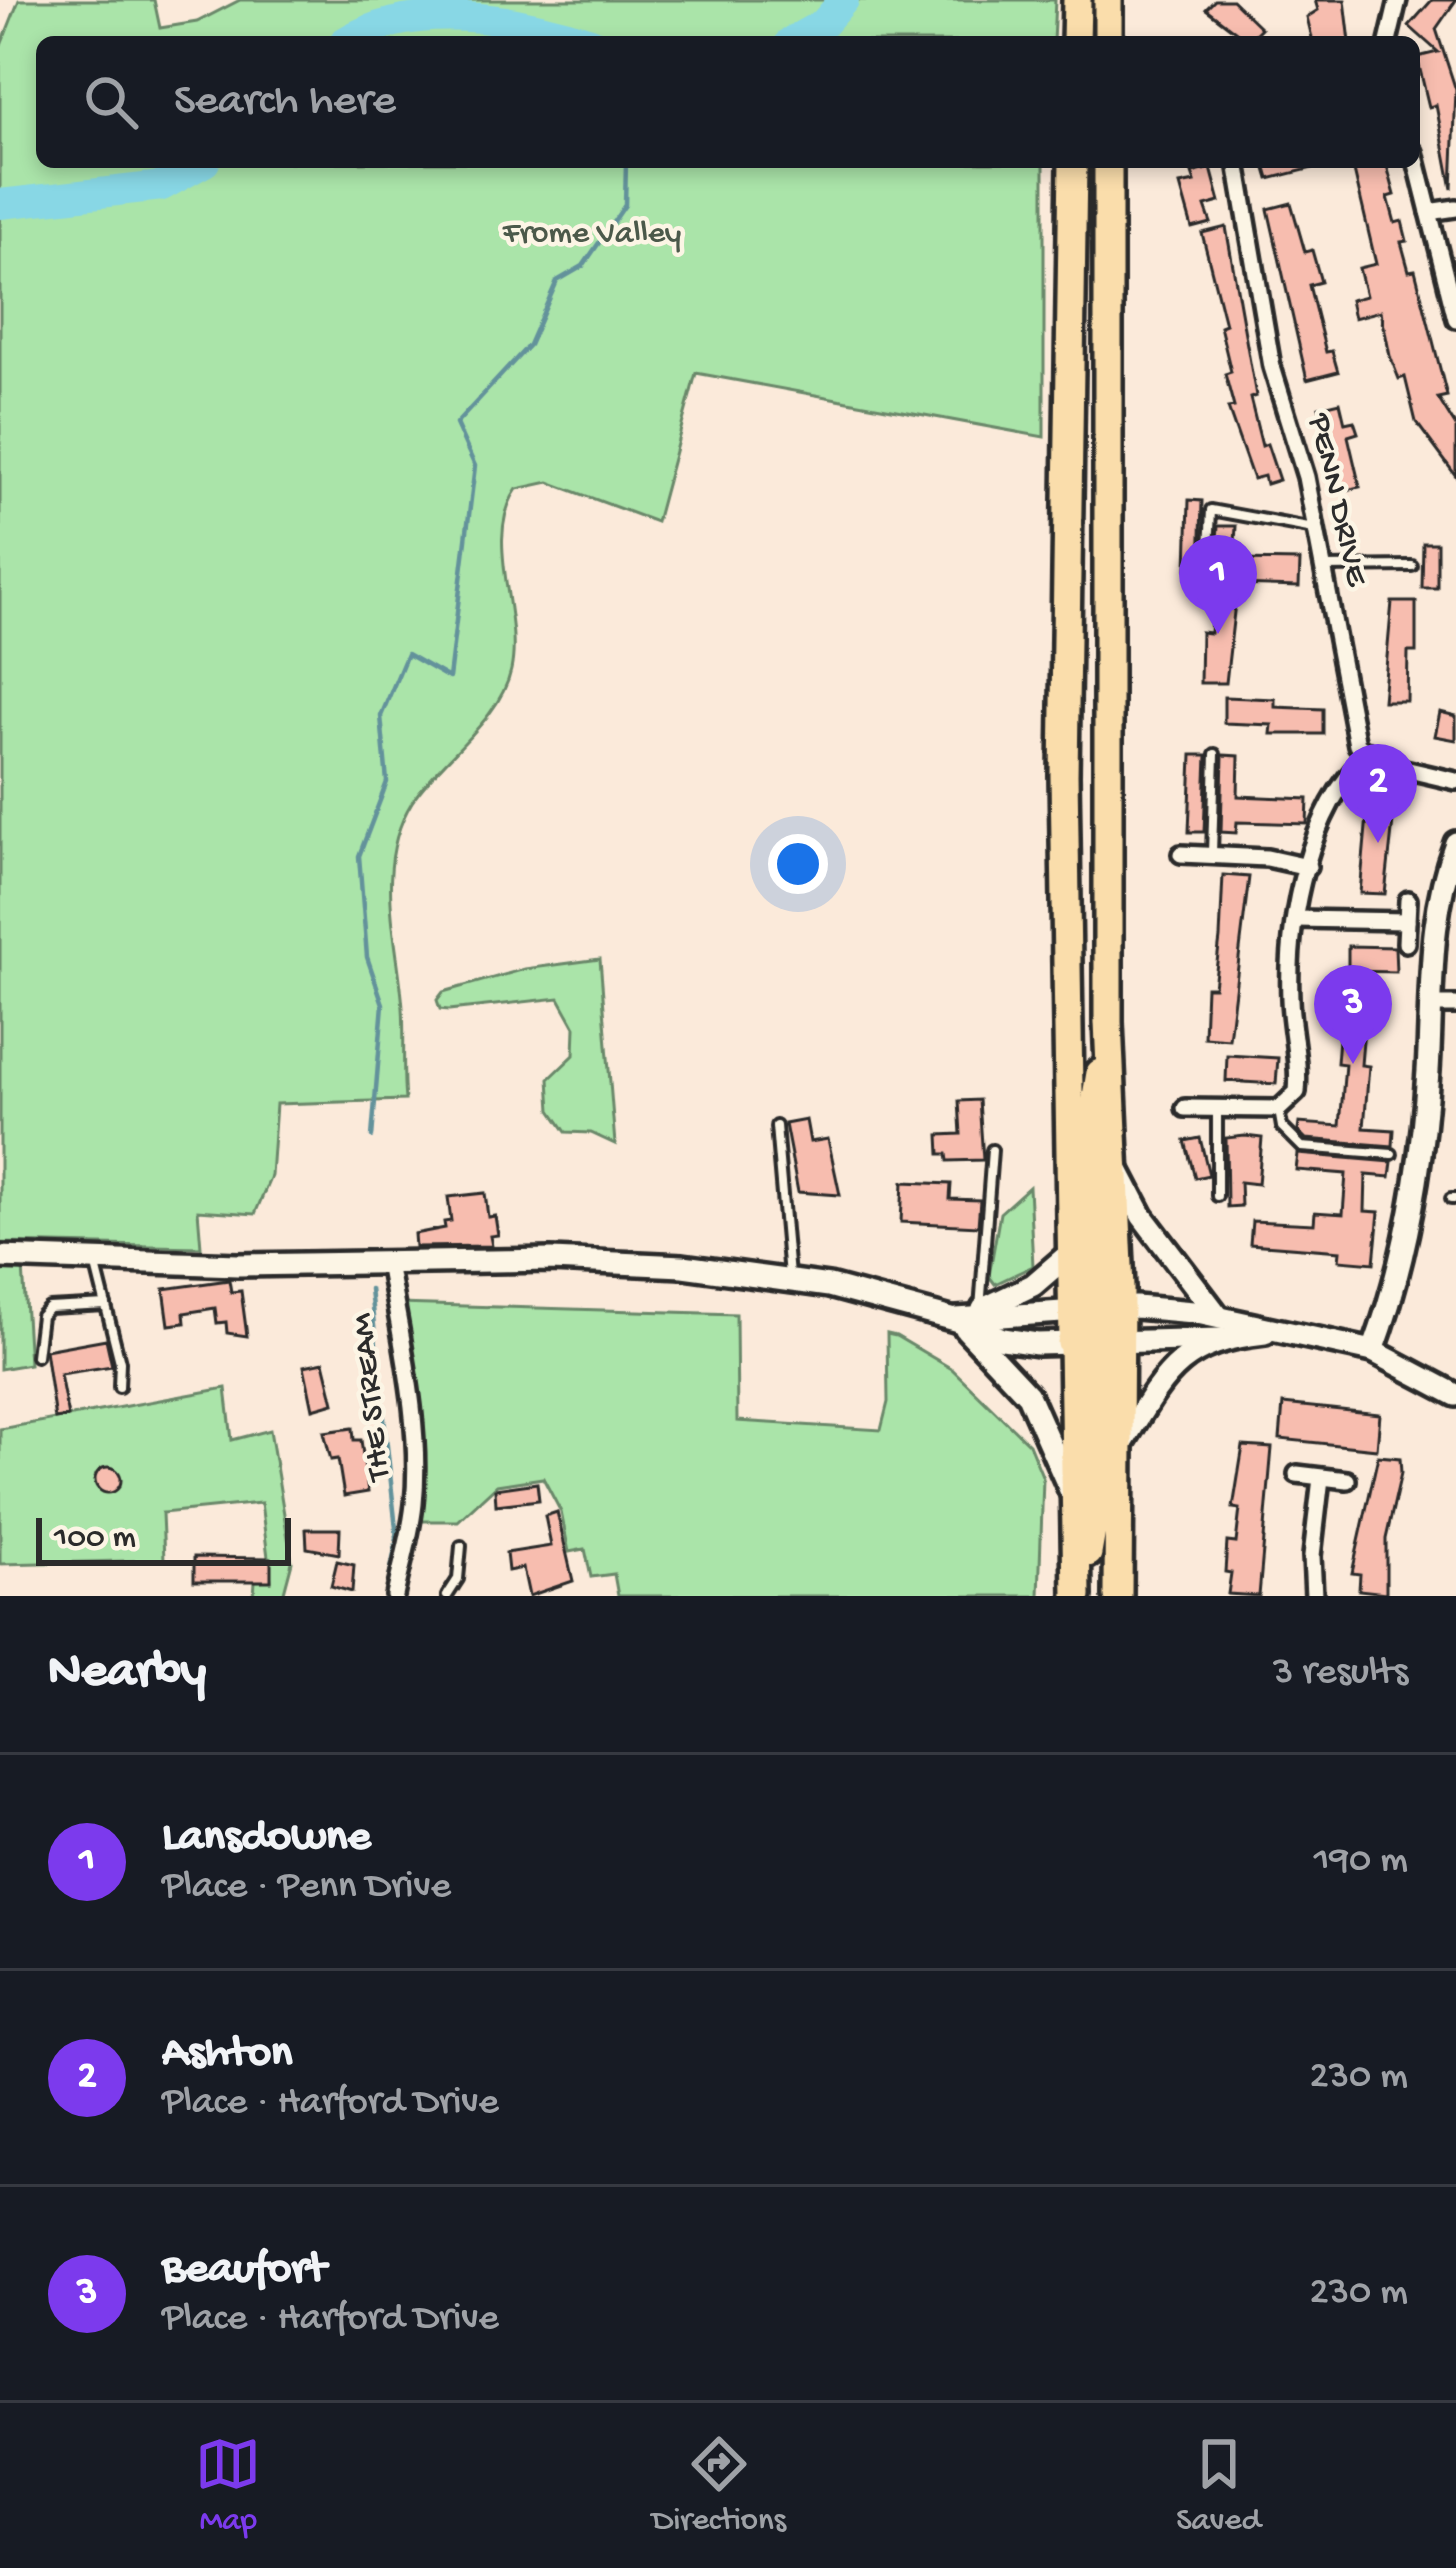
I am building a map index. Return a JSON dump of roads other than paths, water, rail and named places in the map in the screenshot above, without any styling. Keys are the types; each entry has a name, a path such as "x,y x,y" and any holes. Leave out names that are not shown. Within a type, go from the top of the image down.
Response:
{"highway":[{"path":"1076,36 1077,0"},
{"path":"1108,0 1108,36"},
{"path":"1072,168 1065,455 1069,1253 1095,1309"},
{"path":"1078,1596 1075,1504 1096,1342 1095,1309 1116,1168 1108,1022 1108,168"},
{"path":"1078,1596 1097,1503 1093,1114 1108,1022"},
{"path":"1096,1342 1120,1447 1118,1596"}],"main road":[{"path":"1373,1351 1394,1294 1416,1185 1435,905 1456,843"},
{"path":"1116,1168 1142,1216 1220,1328"},
{"path":"955,1320 1033,1285 1069,1253"},
{"path":"0,1257 551,1260 789,1277 955,1320 1004,1339 1096,1342 1220,1328"},
{"path":"955,1320 1095,1309 1277,1332 1373,1351 1456,1395"},
{"path":"955,1320 1028,1395 1075,1504"},
{"path":"1120,1447 1181,1358 1220,1328"}],"street":[{"path":"1389,36 1398,0"},
{"name":"PENN DRIVE","path":"1238,168 1272,368 1306,477 1347,712 1357,745 1367,756"},
{"path":"1418,168 1456,319"},
{"path":"1429,212 1456,208"},
{"path":"1185,1108 1279,1109 1298,1092 1290,999 1296,919 1308,866 1346,775 1367,756 1456,781"},
{"path":"1181,854 1308,866"},
{"path":"1406,943 1408,900"},
{"path":"1296,919 1407,921"},
{"path":"1431,1005 1456,1005"},
{"name":"THE STREAM","path":"388,1262 408,1383 414,1471 414,1504 395,1596"},
{"path":"1297,1474 1347,1480"},
{"path":"1314,1596 1312,1556 1321,1478"}],"lane":[{"path":"1208,571 1211,510 1314,529"},
{"path":"1323,567 1412,566"},
{"path":"1211,855 1215,754"},
{"path":"1217,1108 1217,1196"},
{"path":"1279,1109 1282,1127 1302,1148 1392,1154"},
{"path":"776,1126 789,1277"},
{"path":"980,1310 992,1150"},
{"path":"95,1260 120,1362 119,1387"},
{"path":"36,1356 41,1316 49,1308 106,1305"},
{"path":"447,1596 458,1579 460,1546"}],"waterway":[{"path":"801,36 824,23 844,0"},
{"path":"356,36 401,21 432,17 496,20 568,36"},
{"path":"0,204 162,186 194,168"},
{"path":"372,1137 383,1004 367,957 359,856 387,782 381,716 407,654 449,678 475,466 456,424 529,345 557,281 583,266 625,205 626,168"},
{"path":"370,1289 397,1538 386,1596"}],"place":[{"name":"Lansdowne","path":"1218,634"},
{"name":"Ashton","path":"1378,843"},
{"name":"Beaufort","path":"1353,1064"}],"park label":[{"name":"Frome Valley","path":"592,235"}]}
